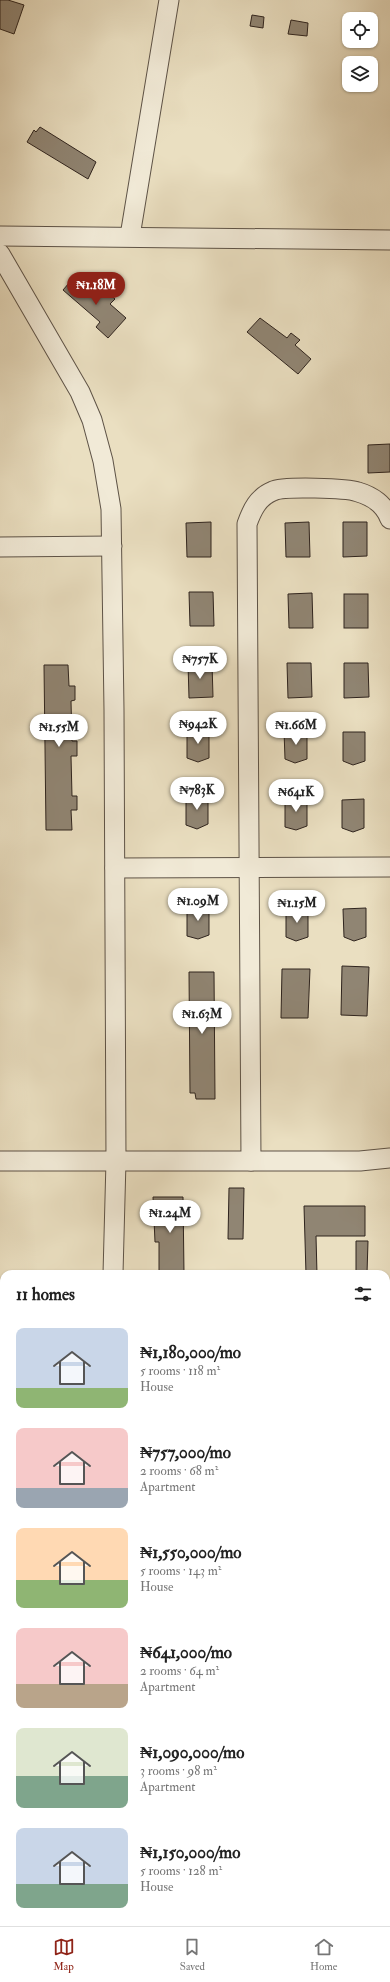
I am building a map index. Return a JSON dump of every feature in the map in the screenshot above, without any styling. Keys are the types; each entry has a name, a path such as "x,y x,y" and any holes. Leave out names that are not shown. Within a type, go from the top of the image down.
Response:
{"street":[{"path":"130,236 169,0"},
{"path":"0,236 130,236 390,240"},
{"path":"0,254 80,392 92,420 103,461 111,509 116,1161 113,1270"},
{"path":"251,1161 247,524 252,509 262,498 273,491 286,488 356,491 370,496 382,506 390,519"},
{"path":"0,547 112,546"},
{"path":"114,868 390,867"},
{"path":"0,1161 360,1161 390,1158"}],"building":[{"path":"0,0 8,0 24,5 14,34 0,29"},
{"path":"252,15 264,17 263,28 250,26"},
{"path":"291,20 308,23 307,36 288,34"},
{"path":"40,127 96,162 88,179 27,142 34,130 36,132"},
{"path":"76,275 102,297 107,292 115,299 110,304 126,318 108,338 96,327 100,322 63,290"},
{"path":"260,318 287,338 291,333 300,340 295,345 311,359 298,374 247,332"},
{"path":"390,444 390,472 368,473 368,445"},
{"path":"211,522 211,557 187,557 186,523"},
{"path":"309,522 310,557 286,557 285,523"},
{"path":"343,522 367,522 367,556 343,557"},
{"path":"189,592 213,592 214,626 190,626"},
{"path":"312,593 313,628 289,628 288,594"},
{"path":"344,594 368,594 368,628 344,628"},
{"path":"188,663 212,663 213,697 189,698"},
{"path":"287,663 311,663 312,697 288,698"},
{"path":"344,663 368,663 369,697 344,698"},
{"path":"44,665 68,665 69,686 75,686 75,700 71,701 72,741 77,741 77,756 71,756 72,796 77,796 77,810 71,810 72,830 46,830"},
{"path":"187,729 209,729 209,758 198,762 187,758"},
{"path":"307,730 307,759 295,763 285,759 284,731"},
{"path":"343,732 365,732 365,761 353,765 343,761"},
{"path":"186,796 208,796 208,824 197,829 186,825"},
{"path":"285,798 307,798 307,826 296,830 285,827"},
{"path":"364,799 364,828 353,832 342,828 342,800"},
{"path":"187,907 209,907 209,935 198,939 187,936"},
{"path":"286,908 308,908 308,937 296,941 286,937"},
{"path":"366,908 366,937 354,941 344,937 343,909"},
{"path":"342,966 369,967 367,1016 341,1015"},
{"path":"282,969 310,969 308,1018 281,1018"},
{"path":"189,972 214,972 215,1099 196,1099 195,1093 190,1093"},
{"path":"229,1188 244,1188 243,1239 228,1239"},
{"path":"153,1197 183,1197 184,1270 159,1270 159,1242 155,1242"},
{"path":"304,1206 365,1206 365,1236 316,1236 317,1270 306,1270"},
{"path":"356,1241 368,1241 367,1270 356,1270"}]}
